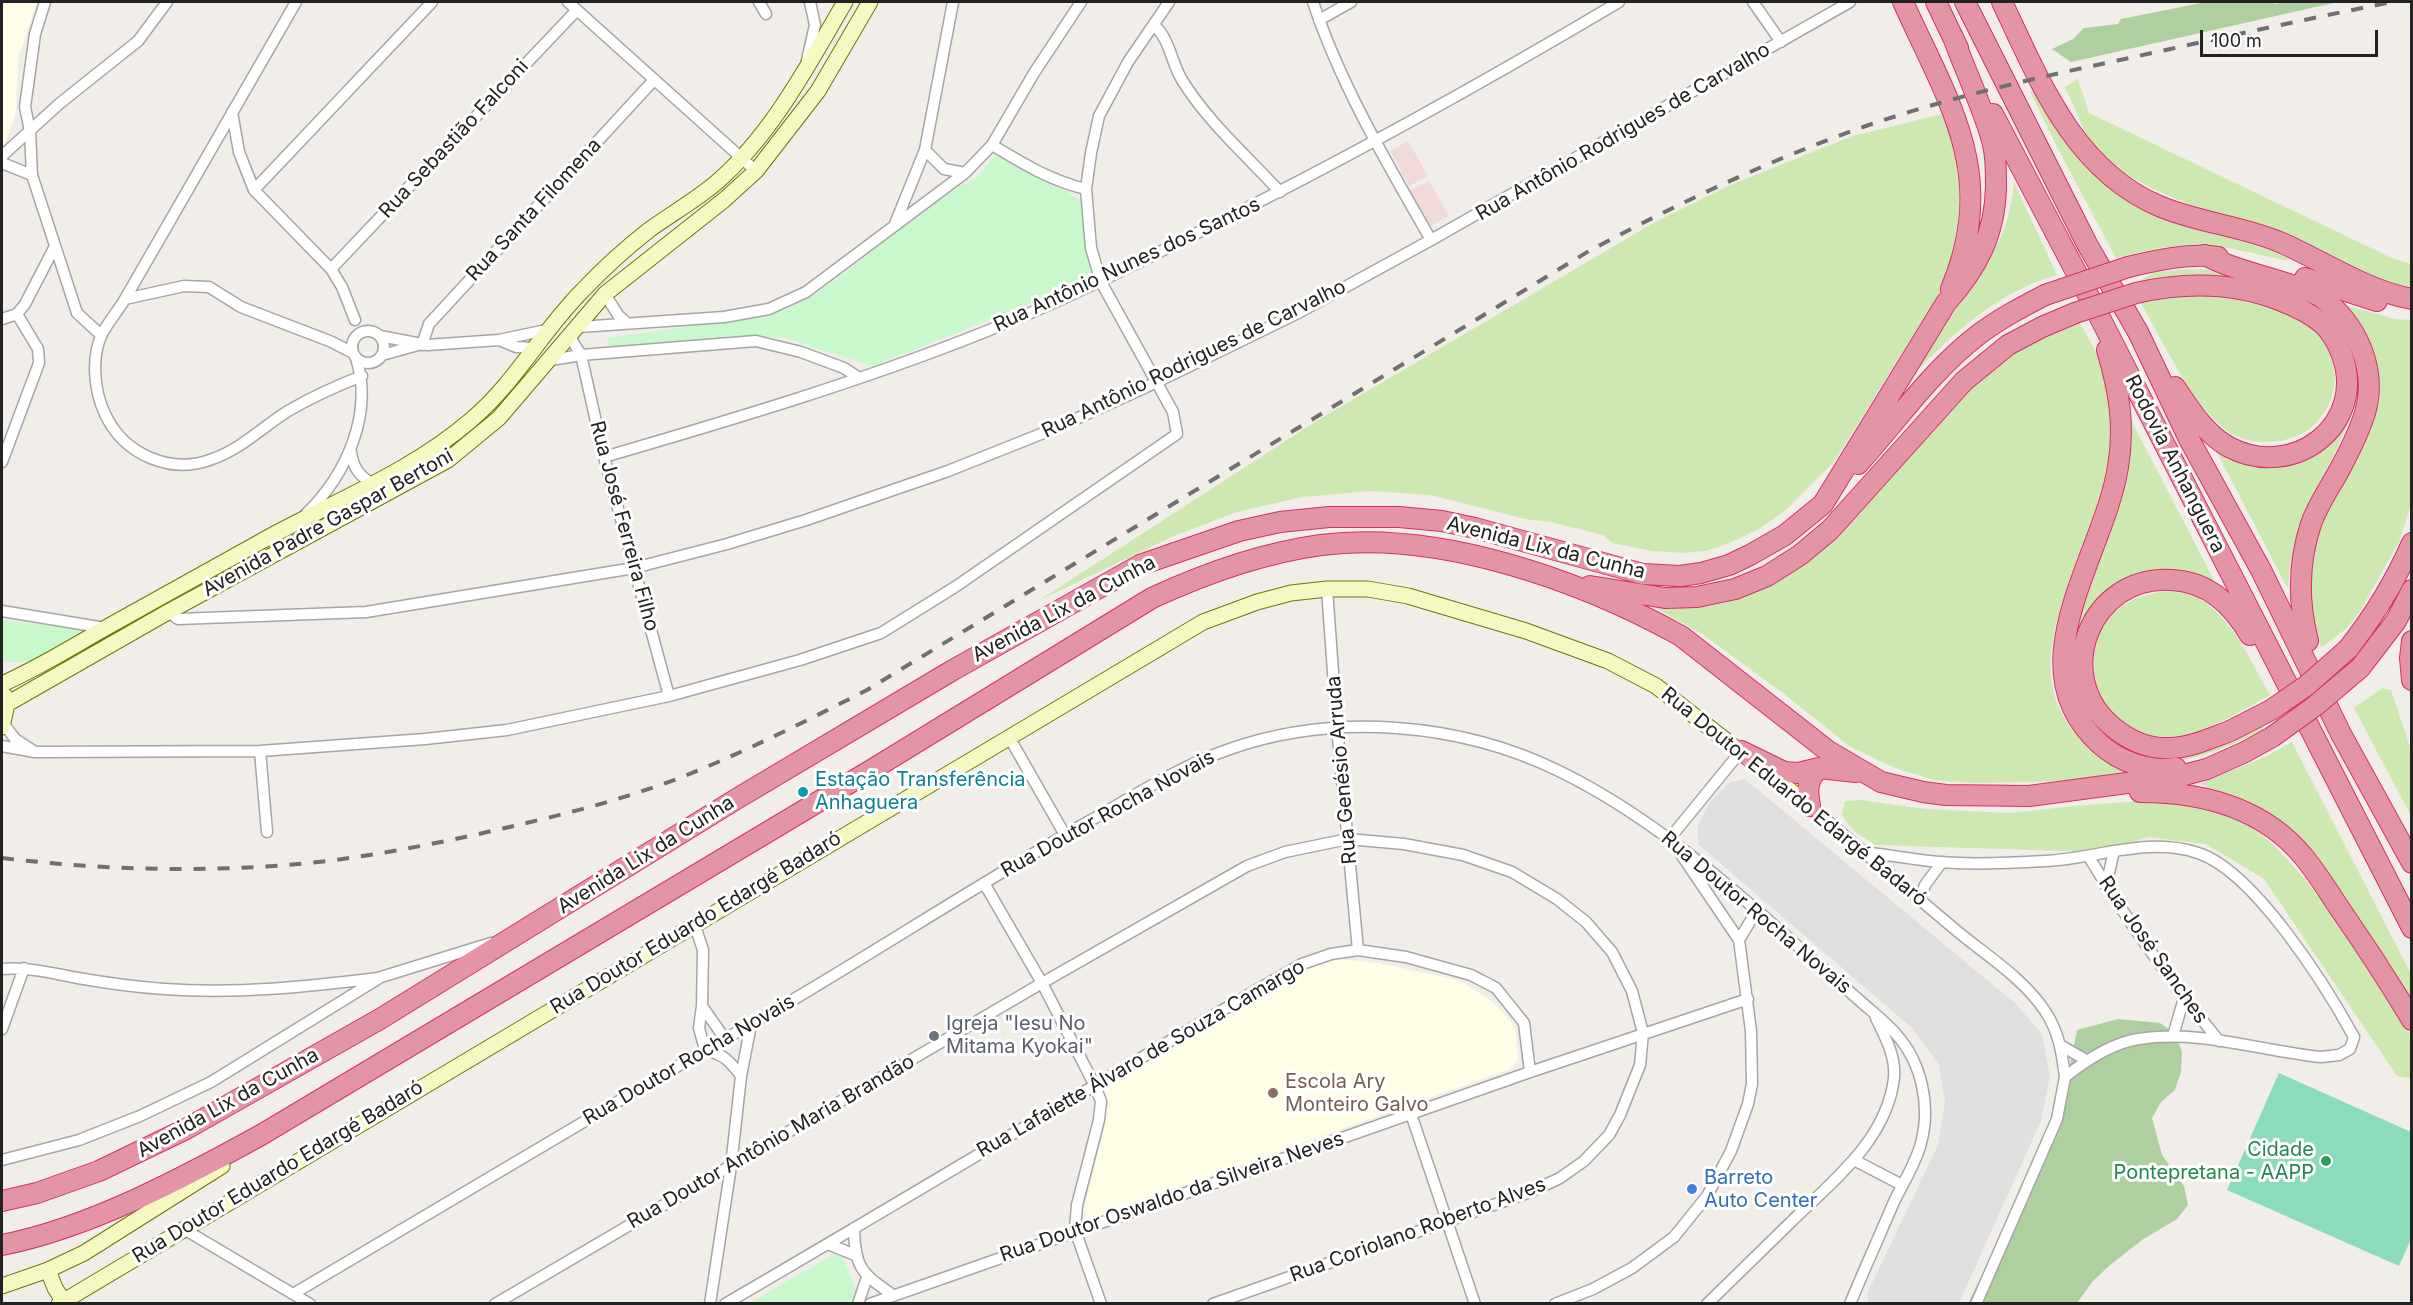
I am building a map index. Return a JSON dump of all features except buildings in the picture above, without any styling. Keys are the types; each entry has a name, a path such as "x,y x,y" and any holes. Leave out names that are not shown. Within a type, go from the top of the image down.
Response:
{"highway":[{"path":"1903,2 1963,140 1971,178 1969,231 1957,275 1946,303"},
{"name":"Rodovia Anhanguera","path":"1936,2 2412,928"},
{"name":"Rodovia Anhanguera","path":"1965,2 2088,246 2138,332 2189,439 2262,570 2336,724 2412,863"},
{"path":"1972,2 1983,36"},
{"path":"2002,2 2062,121 2093,160 2125,187 2158,206 2280,243 2365,285 2394,296 2412,299"},
{"name":"Avenida Lix da Cunha","path":"2,1202 38,1193 99,1171 186,1129 380,1019 738,798 1044,617 1140,565 1203,543 1280,522 1329,517 1399,517 1442,521 1643,574 1680,576 1729,565 1785,535 1823,504 1946,303 1968,278 1978,262 1990,234 1996,208 1996,160 1991,137 1953,37"},
{"path":"2205,255 2219,262 2318,295 2349,324 2362,346 2367,368 2368,391 2365,411 2345,459 2312,521 2305,546 2300,584 2303,621 2308,641"},
{"path":"1823,504 1931,378 1994,323 2045,295 2128,267 2158,260 2205,255 2261,265 2367,298 2412,308"},
{"path":"1555,579 1665,598 1706,595 1735,588 1767,576 1800,555 1830,530 1964,381 2008,345 2042,327 2076,313 2136,293 2167,286 2212,285 2269,296 2302,309 2324,325 2333,337 2343,358 2347,383 2345,401 2340,415 2333,427 2316,444 2297,453 2278,457 2259,457 2244,453 2212,435 2197,419 2138,332"},
{"path":"2096,310 2117,386 2122,435 2118,467 2109,506 2065,632 2063,676 2069,702 2074,714 2088,733 2119,758 2140,765 2167,769 2192,766 2245,752"},
{"name":"Avenida Lix da Cunha","path":"2,1245 60,1228 132,1200 198,1170 261,1135 873,769 1152,598 1200,576 1258,558 1321,545 1356,543 1444,549 1505,563 1555,579 1656,622 1691,642 1828,751 1881,782 1946,795 2029,796 2065,792"},
{"path":"2324,759 2238,615 2219,597 2201,585 2183,580 2157,579 2137,584 2120,592 2106,603 2088,632 2083,650 2083,670 2088,698 2096,711 2108,723 2125,737 2143,744 2169,748 2201,742 2230,731 2271,710 2306,686 2348,649 2372,619 2390,589 2412,543"},
{"path":"2262,570 2308,641 2412,838"},
{"path":"2065,792 2180,776 2207,769 2272,737 2315,706 2360,668 2396,621 2412,590"},
{"path":"2412,641 2410,658 2412,680"},
{"path":"1741,751 1784,772 1798,773 1820,768 1867,774"},
{"path":"1810,806 1807,790 1810,778 1820,768"},
{"path":"2065,792 2165,792 2197,795 2221,801 2254,816 2284,838 2303,856 2358,935 2412,1020"}],"street":[{"path":"45,2 35,34 25,107 30,131 32,175 77,313 101,335"},
{"path":"2,156 59,104 138,41 167,2"},
{"path":"296,2 125,299 101,335 95,374 97,391 110,425 121,439 138,452 172,465 190,464 215,458 326,390 362,376 371,363 382,355 422,345 499,340 551,329 560,328 574,332 627,323 724,317 769,309 806,292 965,173 992,145 1034,73 1081,2"},
{"path":"254,190 432,2"},
{"path":"568,2 653,81 756,171"},
{"path":"759,2 766,14"},
{"path":"804,73 815,25 810,2"},
{"name":"Avenida Padre Gaspar Bertoni","path":"2,684 58,656 300,520 373,484 438,446 471,421 501,393 534,348 582,291 647,232 716,183 740,159 772,122 804,73 845,2"},
{"name":"Avenida Padre Gaspar Bertoni","path":"7,704 168,612 448,460 499,418 551,360 605,294 724,201 756,171 818,91 870,2"},
{"path":"895,225 925,150 953,2"},
{"path":"2,746 35,752 260,751 425,739 507,730 669,696 800,660 880,633 955,587 1177,434 1173,412 1101,282 1091,248 1086,189 1090,153 1099,116 1128,62 1155,26 1169,2"},
{"path":"1313,2 1374,141 1431,240"},
{"path":"1319,20 1352,2"},
{"name":"Rua Antônio Nunes dos Santos","path":"604,457 723,423 859,378 982,333 1101,282 1280,192 1619,2"},
{"path":"1753,2 1780,42"},
{"name":"Rua Antônio Rodrigues de Carvalho","path":"168,612 178,619 366,612 634,568 727,544 876,496 1056,428 1296,314 1850,2"},
{"name":"Rua Sebastião Falconi","path":"331,269 577,10"},
{"path":"1155,26 1163,34 1181,78 1201,106 1280,192"},
{"name":"Rua Santa Filomena","path":"422,345 429,324 653,81"},
{"path":"232,112 239,152 254,190 331,269 342,286 355,320 355,355 362,376 358,419 351,452 323,497 300,520"},
{"path":"992,145 1040,173 1067,185 1086,189"},
{"path":"925,150 944,169 965,173"},
{"path":"2,163 32,175"},
{"path":"2,319 17,314 39,279 54,248"},
{"path":"125,299 184,286 209,287 241,307 332,342 355,355 360,361 371,363"},
{"path":"605,294 618,315 627,323"},
{"path":"2,462 39,363 38,349 17,314"},
{"path":"355,320 368,331 380,336 422,345"},
{"path":"332,342 355,338 368,331"},
{"name":"Rua José Ferreira Filho","path":"574,332 604,457 669,696"},
{"path":"380,336 384,343 382,355"},
{"path":"499,340 516,347 534,348 546,359 551,360 581,355 756,341 801,352 844,368 859,378"},
{"path":"351,452 353,465 364,479 373,484"},
{"name":"Rua Genésio Arruda","path":"1327,589 1337,728 1358,950"},
{"name":"Rua Doutor Eduardo Edargé Badaró","path":"62,1303 182,1228 1203,622 1291,593 1327,589 1368,590 1408,596 1526,631 1608,661 1656,686 1810,806 1959,933 1996,960 2044,1010 2056,1032 2065,1077"},
{"path":"2,611 105,628"},
{"path":"2,689 7,704 3,726 15,739 35,752"},
{"name":"Rua Doutor Rocha Novais","path":"293,1294 705,1050 751,1026 1065,835 1184,769 1226,750 1284,736 1337,728 1382,727 1418,730 1470,740 1510,751 1575,780 1670,838 1757,910 1898,1035 1923,1082 1925,1116 1921,1146 1850,1304"},
{"path":"1009,737 1065,835"},
{"path":"260,751 267,832"},
{"path":"1555,1304 1593,1289 1632,1268 1674,1237 1707,1196 1731,1151 1748,1104 1752,1084 1751,1031 1739,940 1670,838 1741,751"},
{"name":"Rua Doutor Antônio Maria Brandão","path":"495,1304 1246,866 1285,852 1348,839 1404,844 1463,855 1512,872 1557,899 1586,922 1612,952 1632,992 1643,1034"},
{"path":"1864,852 1942,862 2045,861 2089,857 2142,847 2172,848 2198,853 2222,866 2270,911 2335,1004 2354,1037 2350,1049 2339,1055 2321,1057 2173,1036 2136,1039 2086,1060 2065,1077 2056,1119 1976,1304"},
{"path":"2106,886 2114,851"},
{"name":"Rua José Sanches","path":"2089,857 2106,886 2184,998 2219,1041"},
{"path":"1920,899 1925,885 1942,862"},
{"path":"984,883 1042,983 1101,1101 1099,1120 1077,1205 1075,1230 1101,1304"},
{"path":"1739,940 1757,910"},
{"path":"694,923 703,950 702,1006 699,1028 705,1050 718,1053 729,1060 741,1076"},
{"path":"2,969 24,968 163,989 279,990 381,977 514,937"},
{"name":"Rua Lafaiette Álvaro de Souza Camargo","path":"724,1304 1302,963 1331,954 1358,950 1406,957 1471,975 1496,988 1524,1023 1530,1072"},
{"path":"2,1029 24,968"},
{"path":"2,1160 80,1140 140,1116 201,1087 381,977"},
{"path":"2173,1036 2184,998"},
{"name":"Rua Doutor Oswaldo da Silveira Neves","path":"870,1304 1075,1230 1748,999"},
{"path":"702,1006 725,1040"},
{"path":"1707,1304 1854,1160 1878,1128 1888,1107 1894,1076 1891,1048 1873,1012"},
{"path":"710,1304 731,1166 741,1076 751,1026"},
{"name":"Rua Coriolano Roberto Alves","path":"1213,1304 1530,1192 1560,1178 1584,1161 1609,1135 1620,1115 1640,1065 1643,1034"},
{"path":"2060,1045 2086,1060"},
{"path":"1411,1114 1475,1304"},
{"path":"2,1286 48,1270 121,1230 226,1163 261,1135"},
{"path":"1854,1160 1902,1185"},
{"path":"182,1228 310,1304"},
{"path":"854,1228 855,1255 867,1277 893,1295"},
{"path":"828,1244 855,1255"},
{"path":"48,1270 62,1303"},
{"path":"858,1304 867,1277"}],"shaded area":[{"path":"2,2 37,2 18,59 16,112 2,146"},
{"path":"1408,141 1428,176 1409,186 1390,151"},
{"path":"1429,181 1449,216 1430,226 1410,191"},
{"path":"1745,779 2016,1004 2042,1034 2050,1076 2041,1121 1959,1303 1869,1303 1867,1294 1938,1145 1945,1102 1939,1065 1912,1028 1698,844 1698,825 1711,801 1729,783"},
{"name":"Escola Ary Monteiro Galvo","path":"1338,959 1378,963 1458,980 1489,999 1510,1020 1516,1030 1518,1060 1510,1069 1086,1220 1084,1209 1105,1125 1106,1101 1100,1086 1297,973"}],"green space":[{"path":"2206,2 2274,2 2275,4 2338,2 2071,62 2052,49 2073,39 2084,28 2118,24 2121,19"},
{"path":"2078,79 2089,113 2392,258 2411,264 2411,292 2363,276 2286,238 2167,195 2122,171 2100,155 2081,123 2065,87"},
{"path":"2038,90 2069,139 2192,226 2272,251 2289,259 2202,245 2169,247 2116,258 2030,92"},
{"path":"1947,113 1966,204 1948,279 1834,462 1786,510 1759,529 1725,545 1705,551 1685,553 1652,551 1612,543 1603,535 1551,522 1525,519 1431,495 1371,491 1302,497 1237,512 1174,536 1038,601 1318,420 1657,221 1728,186 1852,136"},
{"path":"996,154 1016,159 1083,202 1094,279 872,366 785,338 750,337 609,350 608,338 771,315 789,308 822,289 854,266 899,229 913,221 923,210 979,175"},
{"path":"2014,182 2057,275 2034,283 1993,305 1957,332 1907,381 1995,250 2012,201"},
{"path":"2189,269 2221,271 2267,282 2311,302 2334,320 2345,336 2354,359 2357,382 2353,405 2346,428 2313,496 2301,527 2293,552 2288,589 2211,441 2286,460 2349,398 2327,319 2170,277 2138,282 2155,272"},
{"path":"2220,293 2258,300 2286,309 2295,313 2315,329 2328,348 2334,369 2333,390 2327,409 2313,426 2294,437 2269,442 2246,440 2226,430 2213,418 2189,388 2140,302 2155,297"},
{"path":"2341,304 2395,319 2411,320 2411,505 2399,542 2359,613 2347,628 2321,648 2310,610 2308,556 2373,390"},
{"path":"2078,320 2103,370 2110,402 2112,435 2109,464 2100,502 2064,598 2056,626 2051,653 2052,680 2059,706 2073,731 2099,756 2131,773 2068,781 1975,783 1933,780 1895,768 1849,746 1783,693 1702,634 1647,603 1794,566 1997,358"},
{"path":"2131,420 2216,584 2192,574 2177,571 2144,572 2116,583 2094,602 2080,626 2073,654 2075,683 2086,711 2108,736 2121,745 2135,752 2159,757 2192,753 2262,725 2265,730 2206,754 2169,762 2152,762 2135,758 2106,740 2083,714 2069,683 2067,669 2072,628 2125,487"},
{"path":"2170,591 2198,598 2221,617 2240,642 2270,695 2202,730 2178,736 2145,734 2119,721 2102,699 2093,672 2095,644 2108,619 2132,600"},
{"path":"2,620 84,630 84,639 34,660 2,661"},
{"path":"2382,688 2391,690 2411,750 2411,816 2354,708"},
{"path":"2292,742 2411,974 2411,1005 2249,804 2200,784 2267,756"},
{"path":"1859,800 1926,809 2010,813 2157,800 2203,805 2243,821 2273,844 2303,877 2335,917 2386,993 2411,1036 2411,1081 2410,1078 2397,1076 2264,879 2206,844 2149,837 2099,852 1876,845 1857,833 1842,815 1845,801"},
{"path":"2118,1019 2160,1023 2176,1034 2182,1052 2181,1072 2175,1090 2161,1102 2152,1118 2162,1155 2184,1186 2188,1205 2177,1219 2142,1240 2109,1266 2093,1281 2077,1303 1968,1304 2061,1110 2077,1030"},
{"name":"Cidade Pontepretana - AAPP","path":"2279,1073 2411,1132 2411,1239 2399,1266 2227,1190"},
{"path":"840,1251 859,1297 842,1303 747,1304"}],"railway":[{"path":"2,858 155,869 232,868 309,863 383,853 481,834 643,791 756,745 867,690 1589,251 1725,183 1830,139 1899,115 1965,96 2392,2"}],"place":[{"name":"Estação Transferência Anhaguera","path":"803,792"},
{"name":"Igreja \"Iesu No Mitama Kyokai\"","path":"934,1036"},
{"name":"Escola Ary Monteiro Galvo","path":"1273,1093"},
{"name":"Cidade Pontepretana - AAPP","path":"2326,1161"},
{"name":"Barreto Auto Center","path":"1692,1189"}]}
